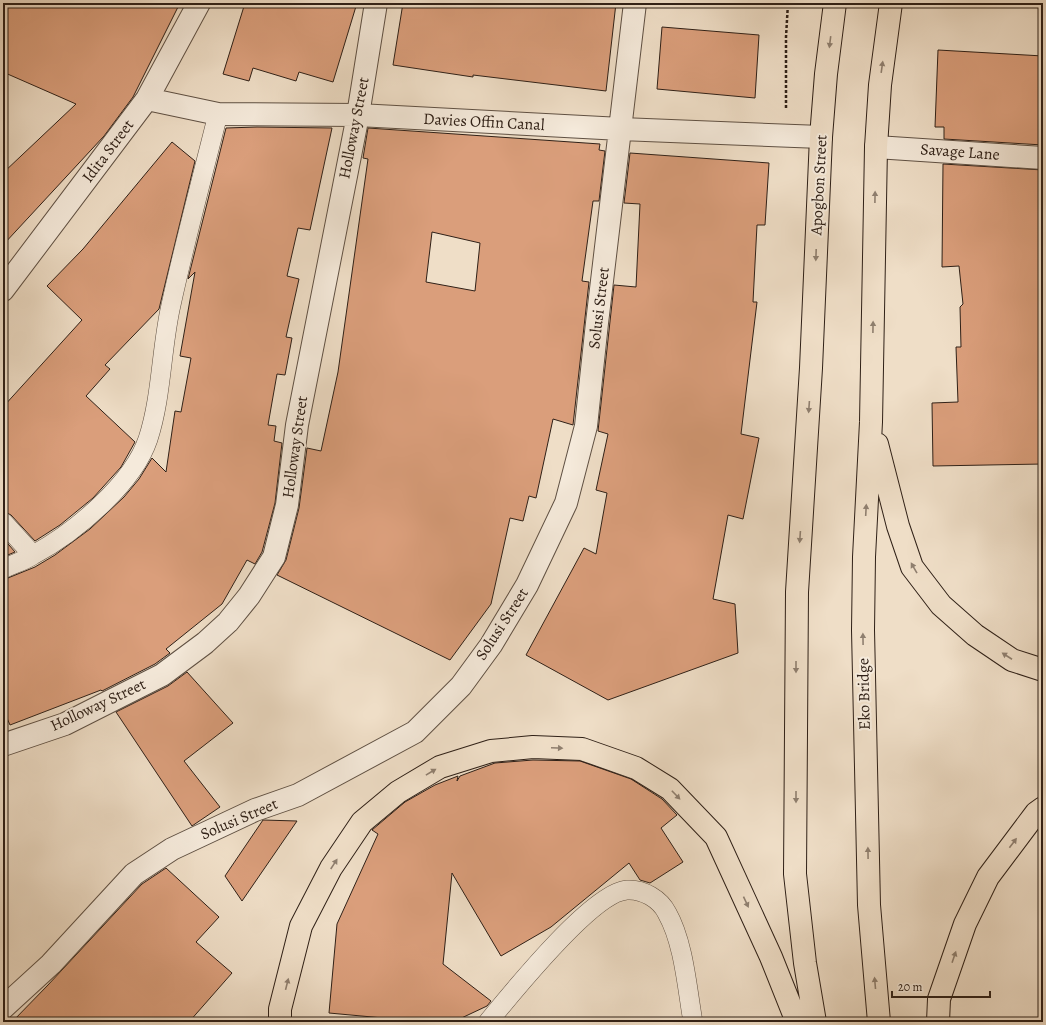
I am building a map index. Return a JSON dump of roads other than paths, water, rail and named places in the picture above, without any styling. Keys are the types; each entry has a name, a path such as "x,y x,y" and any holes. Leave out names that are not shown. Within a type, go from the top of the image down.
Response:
{"highway":[{"name":"Apogbon Street","path":"815,1022 805,963 796,874 797,592 811,368 821,137 826,74 835,3"},
{"path":"876,147 880,84 891,3"},
{"name":"Eko Bridge","path":"876,147 871,422 864,557 863,638 869,905 879,1022"},
{"path":"871,422 898,526 912,567 941,606 975,635 1012,660 1043,670"},
{"path":"280,1022 280,1009 301,926 328,874 362,822 398,792 440,766 490,751 534,747 582,749 636,768 670,789 716,837 771,957 797,1022"},
{"path":"938,1022 939,999 965,924 988,877 1036,813 1043,808"}],"street":[{"name":"Idita Street","path":"3,290 147,99 199,3"},
{"name":"Holloway Street","path":"3,745 65,724 162,675 205,643 228,622 249,596 274,557 287,505 298,417 358,116 376,3"},
{"name":"Solusi Street","path":"3,1008 51,964 134,874 172,849 254,810 298,795 415,732 461,686 491,645 527,585 566,503 586,426 635,3"},
{"name":"Davies Offin Canal","path":"147,99 218,114 358,116 821,137"},
{"name":"Savage Lane","path":"876,147 1043,158"}],"lane":[{"path":"3,569 33,555 91,515 122,482 137,462 148,439 155,408 170,307 218,114"},
{"path":"3,522 33,555"},
{"path":"488,1022 516,987 574,925 604,900 626,890 641,892 654,898 667,912 678,942 693,1022"}]}
